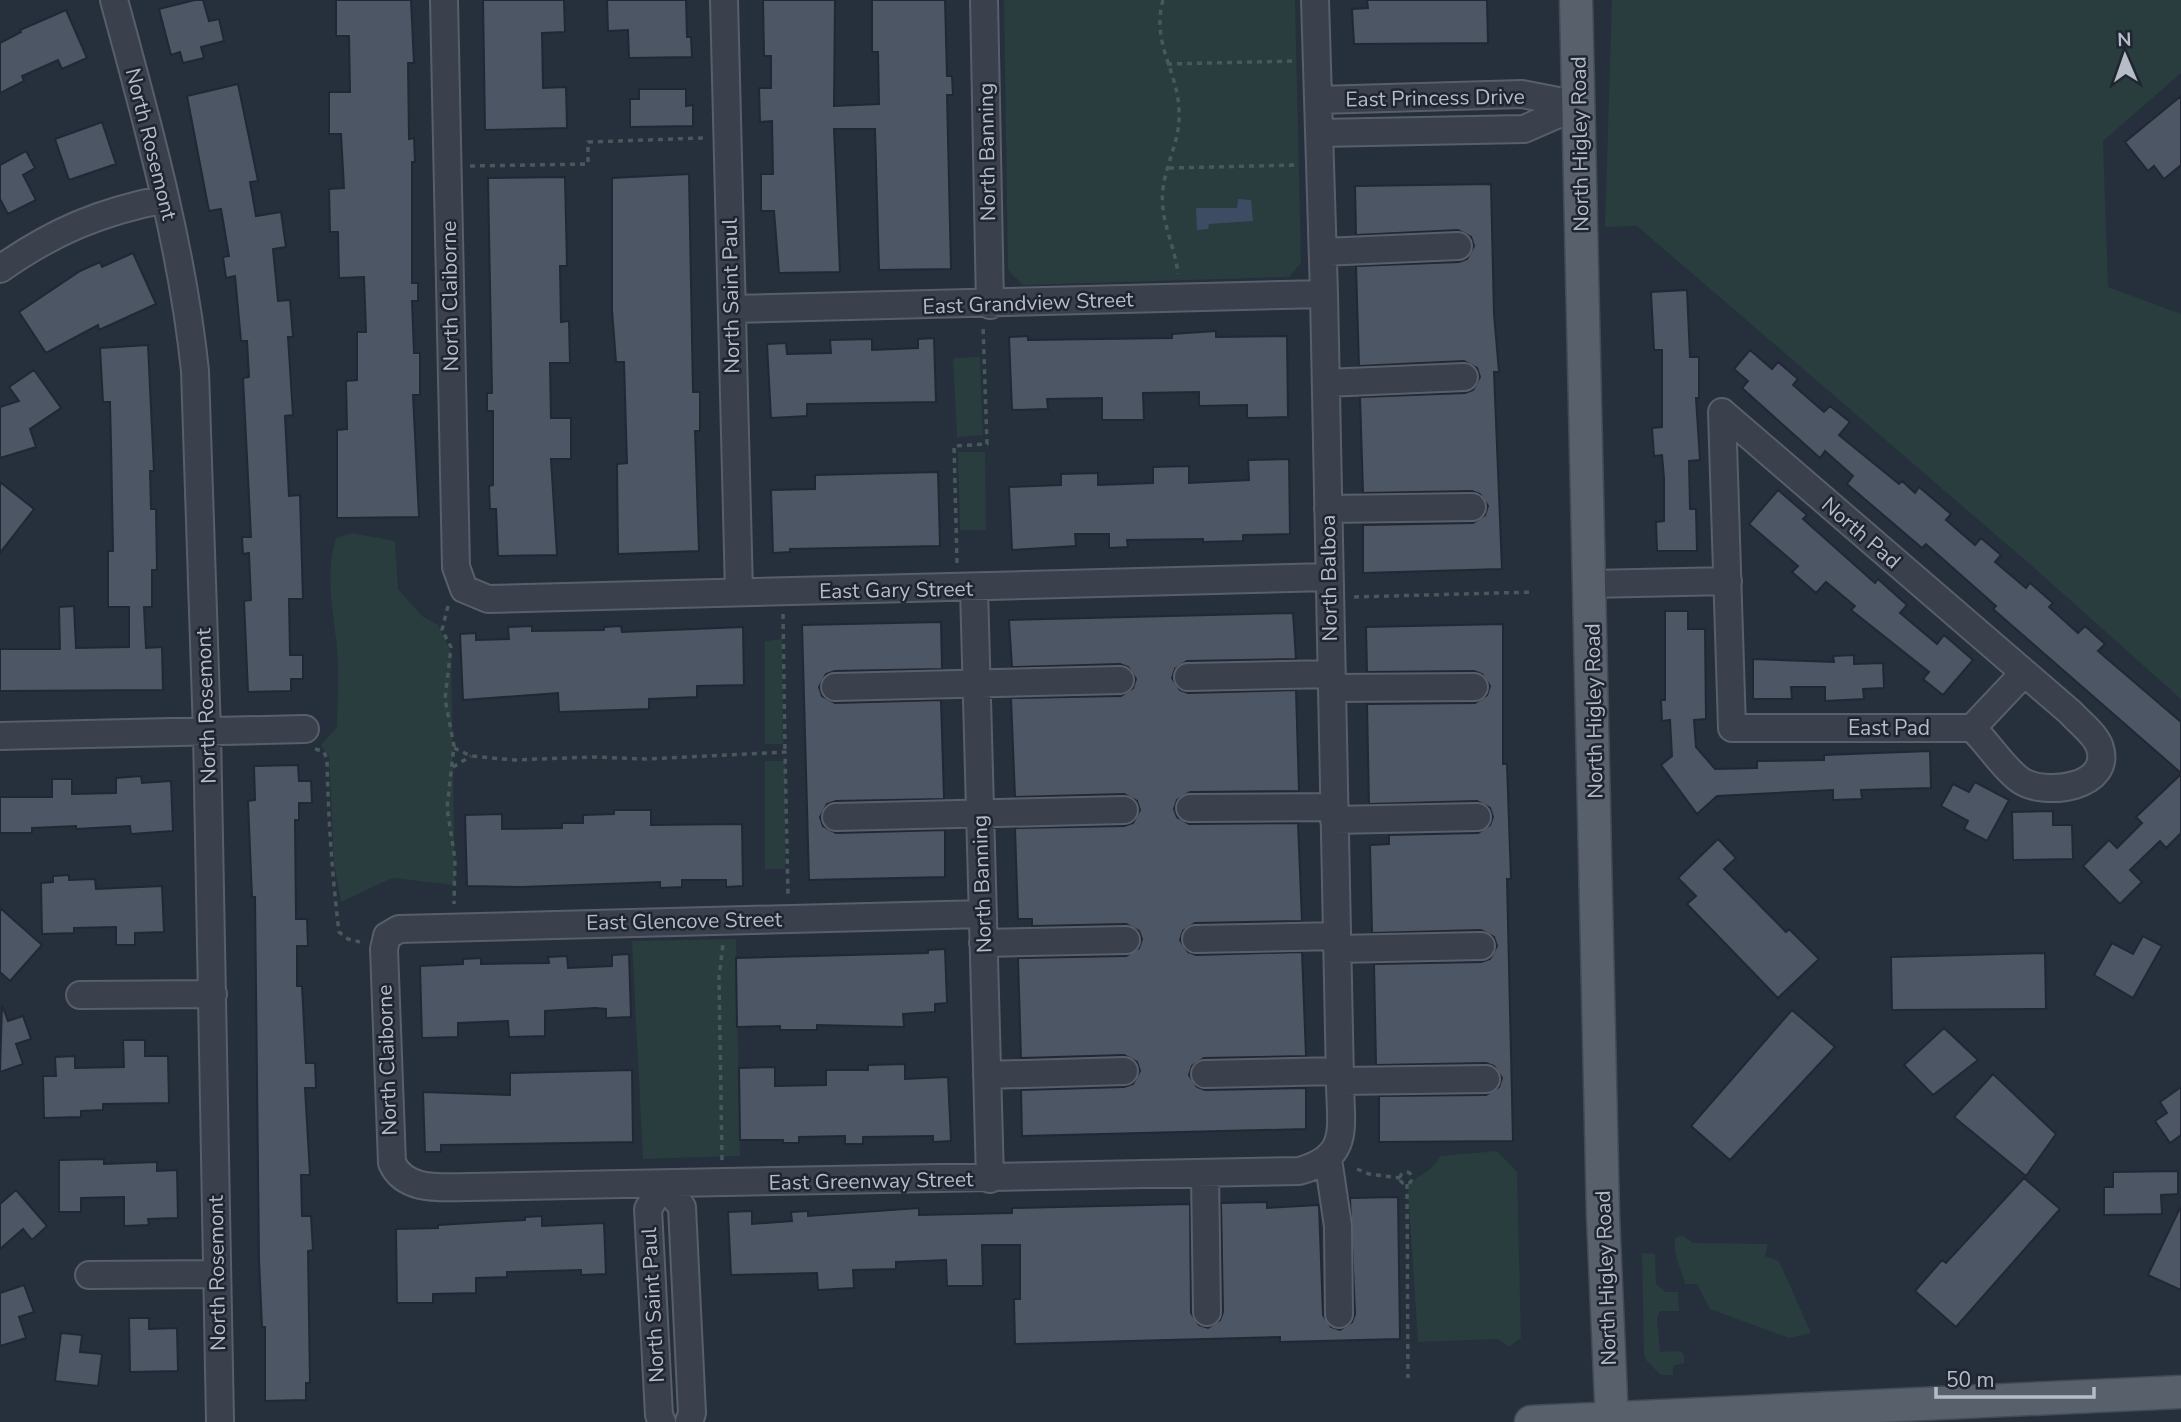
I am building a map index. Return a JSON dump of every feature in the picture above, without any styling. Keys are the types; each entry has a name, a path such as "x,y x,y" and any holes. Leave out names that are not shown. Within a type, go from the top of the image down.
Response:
{"main road":[{"name":"North Higley Road","path":"1576,0 1603,1216 1612,1420"},
{"path":"1531,1422 2181,1392"}],"street":[{"name":"North Rosemont","path":"114,0 165,199 189,316 195,370 207,733 220,1422"},
{"name":"North Claiborne","path":"444,0 456,598"},
{"name":"North Saint Paul","path":"724,0 739,592"},
{"name":"North Banning","path":"984,0 987,314"},
{"name":"North Balboa","path":"1315,0 1325,294 1340,1140 1331,1157"},
{"name":"East Princess Drive","path":"1319,100 1521,94 1579,105"},
{"name":"East Princess Drive","path":"1319,133 1524,129 1579,105"},
{"path":"0,270 70,226 114,209 165,199"},
{"path":"1323,252 1458,246"},
{"name":"East Grandview Street","path":"732,309 987,314 1325,294"},
{"path":"1326,383 1464,377"},
{"name":"North Pad","path":"1731,728 1722,412 2070,712 2099,744 2100,758 2095,774 2080,786 2039,785 2021,781 1972,728"},
{"path":"1328,509 1472,507"},
{"name":"East Gary Street","path":"456,598 1329,578"},
{"path":"1591,584 1728,581"},
{"name":"North Banning","path":"974,588 990,1179"},
{"path":"1972,728 2023,674"},
{"path":"1188,677 1474,687"},
{"path":"835,687 1120,680"},
{"name":"East Pad","path":"1731,728 1972,728"},
{"path":"0,736 207,733 306,739"},
{"path":"1190,808 1477,817"},
{"path":"835,817 1124,810"},
{"name":"East Glencove Street","path":"387,936 399,929 412,928 983,914"},
{"name":"North Claiborne","path":"387,936 384,949 384,983 391,1149 396,1173 405,1180"},
{"path":"1196,939 1481,946"},
{"path":"984,943 1126,940"},
{"path":"80,995 213,994"},
{"path":"988,1075 1124,1071"},
{"path":"1205,1074 1486,1079"},
{"path":"1331,1157 1338,1226 1339,1314"},
{"name":"East Greenway Street","path":"405,1180 437,1187 1205,1174 1299,1171 1319,1166 1331,1157"},
{"path":"1205,1174 1207,1312"},
{"name":"North Saint Paul","path":"662,1422 659,1415 648,1209 663,1184 682,1208 692,1413 689,1422"},
{"path":"89,1275 217,1274"}],"path":[{"path":"1163,0 1159,30 1180,109 1178,140 1163,188 1163,210 1176,256 1178,282"},
{"path":"1167,64 1299,61"},
{"path":"467,166 588,164 588,142 709,138"},
{"path":"1169,168 1301,165"},
{"path":"957,565 954,446 987,444 987,314"},
{"path":"1347,597 1534,592"},
{"path":"454,909 454,859 447,808 454,748 445,699 451,647 442,630 442,619 456,598"},
{"path":"783,607 789,901"},
{"path":"306,739 323,751 327,758 332,831 331,869 339,932 360,943"},
{"path":"454,748 471,756 514,760 592,757 646,759 785,752"},
{"path":"453,767 471,756"},
{"path":"724,939 719,977 720,1162 735,1161"},
{"path":"1357,1169 1369,1174 1400,1178 1407,1184 1408,1378"},
{"path":"1400,1178 1404,1172 1411,1174 1412,1180 1407,1184"}],"shaded area":[{"path":"1004,0 1295,0 1301,263 1289,277 1023,285 1008,270"},
{"path":"1612,0 2181,0 2181,73 2103,141 2108,287 2181,314 2181,699 2032,566 1637,226 1605,227"},
{"path":"980,357 983,435 957,437 953,358"},
{"path":"958,452 985,452 986,530 960,530"},
{"path":"352,533 395,541 398,589 422,616 438,625 451,652 455,885 392,878 341,902 334,863 329,756 321,745 337,727 337,646 330,585 332,554 336,538"},
{"path":"782,639 783,744 765,744 765,641"},
{"path":"765,761 785,761 785,869 765,869"},
{"path":"736,939 740,1156 643,1159 632,941"},
{"path":"1497,1151 1517,1172 1521,1338 1509,1347 1498,1339 1418,1342 1408,1188 1437,1162 1440,1156"},
{"path":"1682,1235 1693,1243 1768,1244 1765,1256 1779,1261 1811,1333 1789,1338 1710,1309 1697,1284 1685,1284 1675,1244 1675,1238"},
{"path":"1642,1253 1655,1254 1656,1284 1666,1292 1678,1292 1679,1311 1660,1311 1657,1318 1660,1352 1680,1351 1684,1354 1684,1363 1673,1366 1673,1375 1661,1375 1646,1360 1644,1354"}],"water":[{"path":"1238,199 1251,200 1253,221 1209,224 1208,229 1197,230 1196,208 1237,208"}],"building":[{"path":"203,0 209,21 219,19 224,41 201,47 204,58 183,63 180,52 171,55 159,9"},
{"path":"336,0 411,0 414,63 408,63 409,139 414,138 415,162 412,162 412,283 418,283 418,301 412,301 414,353 420,353 420,395 413,395 419,517 337,518 337,430 347,429 346,381 357,380 357,332 366,332 364,277 339,278 338,232 330,232 329,189 344,188 341,134 329,134 329,92 350,92 349,36 336,36"},
{"path":"483,0 564,0 565,32 542,33 543,88 566,87 567,128 485,130"},
{"path":"607,0 686,0 687,37 691,37 692,57 629,58 628,30 608,31"},
{"path":"763,0 835,0 834,106 879,104 878,52 872,52 872,0 945,0 947,76 952,76 953,95 947,95 951,269 879,270 875,129 834,129 840,272 779,273 774,211 761,211 761,174 773,174 772,121 760,122 759,88 771,88 771,56 764,56"},
{"path":"1367,0 1487,0 1488,43 1354,44 1352,9 1368,8"},
{"path":"66,10 87,58 62,69 58,60 22,76 24,81 0,93 0,43 21,32 20,30"},
{"path":"238,84 258,181 250,182 256,216 281,212 286,247 273,249 278,301 290,300 293,337 288,337 293,415 285,416 289,496 300,495 303,599 289,599 290,655 303,655 303,679 291,679 291,691 248,692 244,601 251,600 249,553 243,554 242,537 251,537 243,378 249,377 247,341 241,341 235,276 226,278 223,257 229,256 221,209 209,211 187,96"},
{"path":"639,89 686,89 686,106 693,105 693,126 630,127 630,99 639,99"},
{"path":"2181,96 2181,165 2164,179 2154,166 2148,171 2125,142"},
{"path":"102,122 116,164 69,180 55,139"},
{"path":"26,151 35,168 23,175 36,200 8,214 0,199 0,165"},
{"path":"689,174 693,392 700,392 700,431 695,431 699,551 618,554 617,464 627,463 624,362 616,362 612,310 612,178"},
{"path":"565,177 567,266 560,266 561,322 569,321 570,363 550,363 551,418 571,418 571,459 551,459 557,555 498,556 496,509 490,509 489,486 493,485 493,411 487,411 487,393 492,393 488,178"},
{"path":"1491,184 1494,314 1499,372 1494,372 1502,569 1363,573 1363,525 1473,523 1485,515 1488,506 1480,494 1472,491 1363,493 1360,397 1465,393 1473,390 1480,377 1477,368 1464,361 1359,366 1356,266 1459,262 1467,259 1474,246 1471,237 1458,230 1356,235 1355,186"},
{"path":"133,253 156,304 99,330 98,325 46,353 19,312 80,271 100,262 102,267"},
{"path":"1687,290 1690,357 1699,357 1699,398 1696,398 1700,460 1689,461 1690,509 1696,509 1697,551 1657,551 1656,522 1664,521 1664,478 1662,455 1654,456 1652,428 1662,427 1662,350 1654,350 1651,292"},
{"path":"1216,331 1216,337 1287,336 1288,417 1247,418 1247,405 1199,406 1199,392 1143,393 1144,420 1102,420 1102,398 1047,399 1048,409 1012,410 1009,337 1028,336 1028,340 1172,338 1172,334"},
{"path":"934,338 936,402 807,404 807,416 771,418 767,344 786,343 787,354 831,353 830,340 872,339 872,350 918,348 918,339"},
{"path":"148,345 154,471 150,471 151,509 156,509 157,570 152,570 152,607 144,607 146,648 162,647 163,690 0,691 0,649 60,649 59,607 74,606 76,648 129,647 129,607 108,607 108,551 113,551 110,402 103,402 100,348"},
{"path":"1750,350 1772,369 1778,362 1798,379 1793,385 1824,412 1830,406 1850,422 1839,435 1899,484 1902,481 1915,493 1919,487 1951,514 1946,520 1975,545 1981,538 2001,555 1995,562 2026,588 2030,583 2053,603 2049,607 2078,633 2085,626 2105,644 2098,651 2181,722 2181,773 1993,609 1996,606 1926,544 1922,548 1847,484 1853,476 1825,451 1820,458 1742,388 1748,381 1734,369"},
{"path":"34,370 61,408 30,429 36,447 0,458 0,407 19,401 9,387"},
{"path":"1289,459 1290,534 1243,535 1243,541 1127,540 1128,547 1109,548 1109,534 1075,534 1076,546 1012,550 1009,487 1061,485 1061,474 1098,473 1098,485 1153,483 1153,467 1189,466 1189,483 1249,480 1248,460"},
{"path":"938,472 940,546 790,549 790,552 773,553 771,490 815,489 815,475"},
{"path":"0,482 34,509 0,553"},
{"path":"1778,490 1807,515 1803,519 1875,583 1878,579 1907,605 1900,613 1937,644 1944,635 1973,660 1943,695 1923,679 1929,672 1851,610 1855,606 1826,582 1816,593 1792,572 1798,566 1749,524"},
{"path":"1665,611 1688,611 1688,629 1705,629 1706,719 1694,720 1696,747 1715,769 1757,768 1757,761 1824,760 1824,755 1930,751 1931,788 1861,790 1862,799 1833,800 1833,790 1717,796 1697,814 1661,765 1672,756 1670,720 1662,721 1661,700 1665,700"},
{"path":"1293,613 1296,659 1187,661 1175,669 1172,678 1180,690 1188,693 1296,690 1299,791 1190,792 1177,800 1174,809 1177,817 1189,824 1298,823 1302,921 1195,923 1183,931 1180,940 1188,952 1196,955 1302,952 1306,1056 1204,1058 1192,1066 1189,1075 1197,1087 1205,1090 1306,1088 1306,1129 1022,1136 1021,1090 1124,1087 1133,1084 1140,1071 1137,1062 1124,1055 1021,1058 1018,958 1126,956 1139,948 1142,939 1139,931 1126,924 1032,926 1032,919 1018,919 1015,828 1124,826 1133,823 1140,810 1137,801 1124,794 1015,797 1011,698 1121,696 1133,688 1136,679 1128,667 1120,664 1012,667 1009,620"},
{"path":"941,622 942,669 835,671 826,674 819,687 822,696 835,703 941,700 944,799 836,801 827,804 820,817 823,826 836,833 945,830 945,877 809,880 802,625"},
{"path":"1503,624 1503,764 1507,764 1511,879 1507,879 1513,1141 1379,1142 1379,1096 1486,1095 1499,1087 1502,1078 1494,1066 1486,1063 1376,1065 1374,964 1481,962 1490,959 1497,946 1494,937 1481,930 1372,933 1370,845 1389,844 1389,835 1478,833 1490,825 1493,817 1490,808 1477,801 1369,804 1367,704 1475,703 1487,695 1490,686 1482,674 1474,671 1367,672 1366,627"},
{"path":"532,626 532,631 604,630 604,627 621,626 622,632 743,627 744,685 697,686 697,697 649,699 649,709 559,712 558,693 463,700 460,634 476,633 476,640 509,639 508,627"},
{"path":"1854,655 1854,664 1883,663 1884,688 1863,689 1864,699 1825,701 1825,687 1791,687 1792,699 1753,699 1753,659 1834,662 1833,656"},
{"path":"298,765 299,781 311,781 312,803 299,803 299,820 295,820 296,919 307,919 308,946 297,946 297,986 302,986 306,1063 315,1063 316,1088 305,1088 310,1175 301,1175 302,1216 311,1216 313,1250 308,1251 310,1383 306,1383 306,1400 265,1401 265,1327 262,1327 259,1260 255,897 252,897 248,801 255,800 254,766"},
{"path":"2181,774 2181,833 2166,848 2160,841 2130,870 2142,882 2120,904 2083,866 2109,840 2117,848 2142,823 2136,817"},
{"path":"141,776 142,783 171,781 173,831 131,834 130,826 76,829 76,826 32,828 32,833 0,833 0,797 52,797 52,779 72,779 72,794 116,793 116,778"},
{"path":"1975,782 2009,800 1987,841 1964,829 1968,821 1941,806 1953,784 1969,792"},
{"path":"614,810 651,810 651,825 742,824 743,886 726,887 726,880 682,880 682,887 660,888 660,882 521,887 467,886 465,815 502,814 502,829 562,828 562,823 583,823 583,815 614,814"},
{"path":"2053,811 2053,825 2072,825 2073,859 2013,860 2012,812"},
{"path":"1718,839 1736,858 1724,869 1786,932 1789,929 1819,959 1778,998 1687,904 1696,896 1678,878"},
{"path":"69,875 69,880 95,879 96,889 162,886 164,932 135,933 135,945 116,945 116,927 74,928 74,933 42,934 41,883 53,882 53,876"},
{"path":"0,908 42,945 10,981 0,972"},
{"path":"2143,936 2162,946 2133,998 2094,975 2112,943 2133,954"},
{"path":"945,949 947,1003 935,1004 935,1012 903,1014 904,1027 817,1025 817,1030 780,1030 780,1026 737,1027 736,958 928,953 928,950"},
{"path":"2045,953 2046,1009 1892,1010 1891,957"},
{"path":"629,954 631,1017 606,1018 606,1009 595,1008 545,1011 545,1036 509,1037 508,1021 458,1023 458,1037 422,1038 420,966 463,964 463,959 481,958 481,964 549,963 548,957 567,956 568,968 612,966 612,955"},
{"path":"2,1005 8,1021 23,1016 31,1039 16,1044 23,1064 0,1072"},
{"path":"1792,1010 1835,1047 1730,1160 1691,1126"},
{"path":"1944,1028 1978,1060 1933,1095 1904,1065"},
{"path":"123,1040 145,1040 145,1056 168,1056 169,1103 103,1104 103,1110 81,1111 81,1117 44,1118 43,1076 56,1076 55,1057 75,1056 75,1068 124,1067"},
{"path":"905,1064 905,1079 948,1077 951,1141 933,1142 933,1136 863,1137 863,1144 845,1144 845,1136 799,1137 799,1143 783,1143 783,1140 740,1140 739,1068 775,1067 775,1086 826,1085 826,1070 868,1070 868,1065"},
{"path":"632,1070 633,1142 441,1145 441,1152 425,1152 423,1092 510,1095 510,1073"},
{"path":"1993,1074 2056,1134 2026,1176 1954,1117"},
{"path":"2181,1087 2181,1135 2170,1143 2155,1121 2167,1113 2160,1102"},
{"path":"104,1159 104,1164 157,1162 157,1171 177,1170 178,1218 148,1219 149,1225 124,1226 124,1197 81,1198 81,1212 59,1212 59,1160"},
{"path":"2178,1171 2178,1194 2161,1195 2162,1214 2104,1215 2104,1187 2113,1187 2113,1172"},
{"path":"2024,1178 2060,1209 1956,1327 1915,1291 1942,1260 1946,1263"},
{"path":"16,1190 47,1226 32,1240 23,1229 0,1249 0,1204"},
{"path":"1398,1197 1400,1339 1280,1342 1280,1337 1015,1344 1014,1299 1020,1299 1020,1245 982,1245 983,1286 947,1286 946,1260 896,1262 896,1269 853,1270 854,1288 818,1290 817,1273 731,1275 728,1212 752,1211 752,1224 792,1221 791,1212 808,1211 808,1216 919,1208 919,1215 1012,1213 1012,1208 1190,1204 1191,1313 1199,1325 1208,1328 1220,1320 1223,1312 1221,1203 1267,1202 1267,1208 1319,1205 1323,1315 1331,1327 1340,1330 1352,1322 1355,1314 1350,1198"},
{"path":"2181,1206 2181,1290 2148,1275"},
{"path":"542,1216 542,1226 604,1223 606,1274 581,1275 581,1270 507,1272 507,1277 476,1278 476,1293 433,1294 433,1303 397,1303 396,1229 438,1228 438,1225 525,1220 525,1217"},
{"path":"24,1285 34,1312 19,1317 26,1338 0,1346 0,1293"},
{"path":"129,1318 149,1318 149,1329 177,1328 178,1371 130,1372"},
{"path":"61,1333 82,1335 80,1352 102,1354 98,1386 55,1381"}]}
